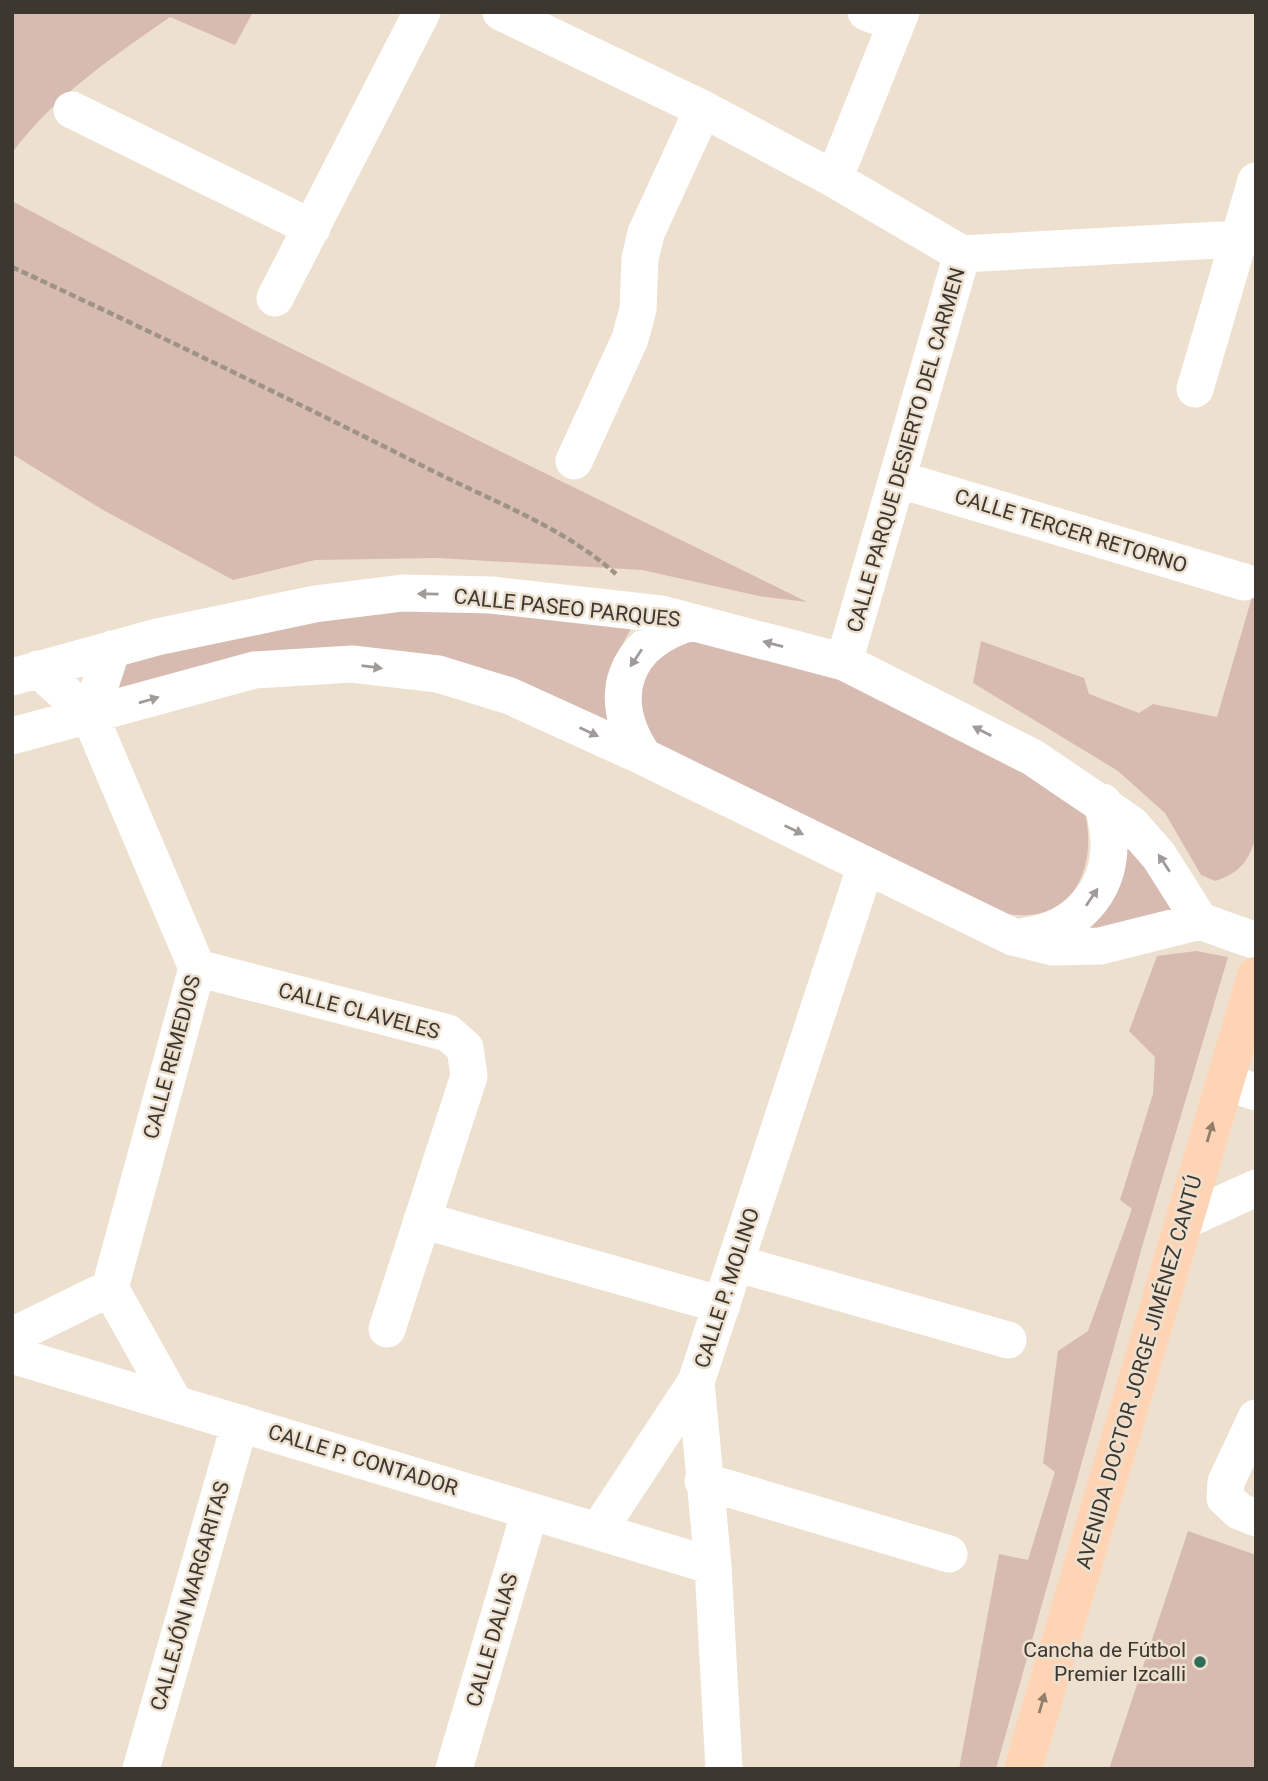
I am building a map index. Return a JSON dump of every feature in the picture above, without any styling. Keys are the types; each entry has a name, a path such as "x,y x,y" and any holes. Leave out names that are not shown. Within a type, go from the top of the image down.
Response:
{"main road":[{"name":"AVENIDA DOCTOR JORGE JIMÉNEZ CANTÚ","path":"1023,1769 1184,1221 1240,1087 1256,976"}],"street":[{"path":"275,298 422,12"},
{"name":"CALLE PARQUE DESIERTO DEL CARMEN","path":"501,12 703,109 834,178 962,254 845,662"},
{"path":"834,178 888,16"},
{"path":"574,461 630,339 638,309 640,259 646,233 703,109"},
{"path":"72,110 312,228"},
{"path":"1195,389 1256,181"},
{"path":"962,254 1237,239"},
{"name":"CALLE TERCER RETORNO","path":"897,479 1244,582"},
{"name":"CALLE PASEO PARQUES","path":"25,673 112,649 315,604 403,593 491,595 661,614 845,662 1032,757 1103,802 1131,824 1159,856 1200,921"},
{"path":"644,757 630,736 622,712 623,687 631,663 647,643 667,629 692,622"},
{"path":"90,716 112,649"},
{"path":"12,736 254,670 352,664 438,674 510,696 644,757 1013,937 1053,947 1100,946 1200,921 1256,941"},
{"name":"CALLE REMEDIOS","path":"25,673 90,716 197,968 110,1288"},
{"path":"1013,937 1044,934 1072,920 1094,899 1107,861 1109,840 1103,802"},
{"name":"CALLE P. MOLINO","path":"724,1769 713,1566 703,1481 696,1382 866,865"},
{"name":"CALLE CLAVELES","path":"197,968 448,1033 465,1048 469,1076 387,1329"},
{"path":"1184,1221 1256,1188"},
{"path":"422,1220 722,1305"},
{"path":"735,1263 1008,1340"},
{"path":"12,1336 110,1288 176,1404"},
{"name":"CALLE P. CONTADOR","path":"12,1354 713,1566"},
{"path":"598,1531 696,1382"},
{"path":"1256,1418 1226,1482 1225,1499 1239,1511 1256,1518"},
{"name":"CALLEJÓN MARGARITAS","path":"141,1769 240,1423"},
{"path":"703,1481 948,1553"},
{"name":"CALLE DALIAS","path":"454,1769 530,1511"}],"path":[{"path":"12,267 239,373 535,521 589,550 620,577"}],"shaded area":[{"path":"12,12 253,12 235,45 170,17 65,95 12,153"},
{"path":"12,201 258,332 807,602 759,596 642,570 438,558 315,560 233,580 103,510 12,454"},
{"path":"1256,583 1256,837 1242,865 1231,874 1215,881 1201,875 1165,813 1118,771 973,683 981,641 1084,678 1089,694 1139,713 1153,704 1217,717"},
{"path":"375,604 532,607 632,627 617,655 610,676 612,729 436,666 103,699 122,654"},
{"path":"684,633 838,671 1083,805 1088,848 1085,867 1077,885 1066,899 1051,910 1031,915 1008,914 653,745 639,703 645,665"},
{"path":"1113,821 1183,916 1097,941 1069,928"},
{"path":"1196,951 1228,957 1144,1240 996,1769 959,1769 999,1554 1028,1560 1055,1472 1043,1463 1058,1351 1088,1331 1132,1209 1120,1200 1153,1094 1155,1057 1129,1031 1157,956"},
{"name":"Cancha de Fútbol Premier Izcalli","path":"1188,1531 1256,1555 1256,1769 1109,1769"}],"place":[{"name":"Cancha de Fútbol Premier Izcalli","path":"1200,1662"}]}
